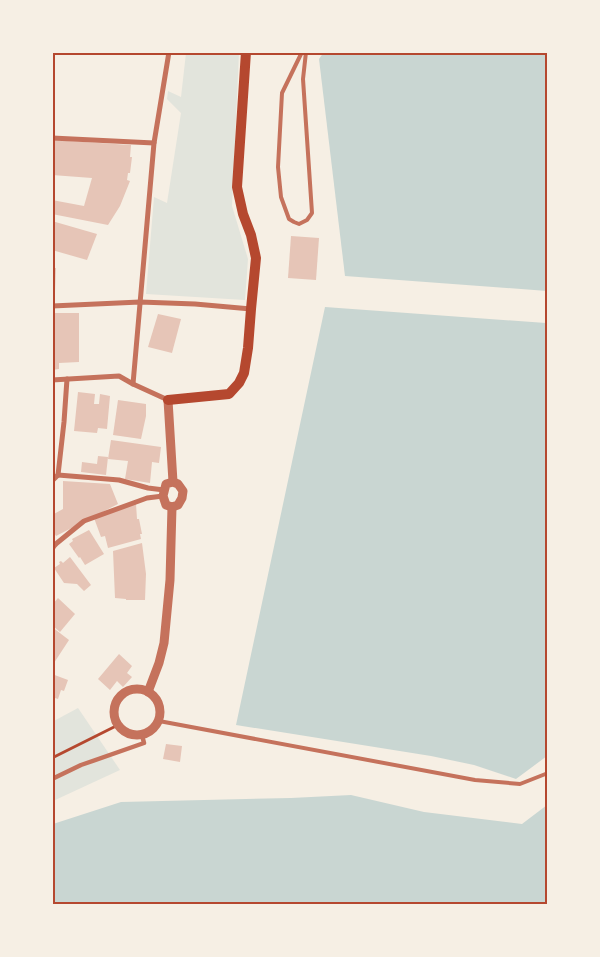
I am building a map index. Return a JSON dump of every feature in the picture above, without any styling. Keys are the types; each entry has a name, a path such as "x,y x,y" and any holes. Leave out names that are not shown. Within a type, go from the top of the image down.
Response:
{"main road":[{"path":"168,400 229,394 239,383 244,373 256,258 237,187 246,52"}],"street":[{"path":"132,384 154,143 168,52"},
{"path":"52,138 154,143"},
{"path":"52,306 140,302 251,309"},
{"path":"52,380 119,376 168,400 173,482"},
{"path":"52,481 58,475 67,379"},
{"path":"58,475 119,480 163,493"},
{"path":"173,482 178,484 183,491 178,505 172,507 166,505 163,493 166,484 173,482"},
{"path":"54,545 84,521 163,493"},
{"path":"148,692 164,643 170,580 172,507"},
{"path":"138,689 148,692 155,697 159,704 161,712 159,721 155,728 148,733 131,735 123,731 118,725 114,716 115,706 120,697 128,691 138,689"},
{"path":"52,779 81,765 144,742 142,735"}],"lane":[{"path":"302,52 282,93 278,167 281,197 290,219 299,224 307,220 312,213 303,79 306,52"},
{"path":"159,721 475,780 520,784 548,772"}],"path":[{"path":"52,758 118,725"}],"shaded area":[{"path":"324,52 547,53 547,291 345,276 319,59"},
{"path":"186,53 239,53 232,206 248,259 245,300 146,294 154,197 167,203 181,113 167,99 168,91 181,97"},
{"path":"325,307 546,323 547,314 547,756 516,779 474,765 431,756 236,725"},
{"path":"78,708 120,770 53,801 52,722"},
{"path":"351,795 424,812 522,824 547,805 547,904 53,904 53,824 121,802"}],"building":[{"path":"52,140 131,145 130,157 132,157 127,180 130,181 120,206 108,225 52,214 52,200 84,206 92,178 52,175"},
{"path":"52,221 97,234 87,260 52,250"},
{"path":"291,236 319,238 316,280 288,278"},
{"path":"52,268 56,268 55,292 52,292"},
{"path":"52,313 79,313 79,362 59,363 59,369 52,370"},
{"path":"158,314 181,319 172,353 148,347"},
{"path":"78,392 95,394 94,404 99,404 100,394 110,396 107,429 98,428 97,433 74,431"},
{"path":"118,400 146,404 146,416 141,439 113,435"},
{"path":"111,440 161,447 159,463 152,462 150,483 125,479 128,461 108,459"},
{"path":"98,456 108,457 106,475 81,472 82,462 97,464"},
{"path":"63,481 110,484 118,504 56,536 52,529 52,515 63,509"},
{"path":"136,504 137,519 139,519 142,534 140,534 141,539 108,548 105,536 101,537 94,518"},
{"path":"89,530 104,554 85,565 69,544 73,541 72,539"},
{"path":"142,543 146,574 145,600 115,598 113,551"},
{"path":"70,557 91,585 84,591 77,584 64,583 54,568 60,564 59,562 63,563"},
{"path":"58,598 75,614 60,632 52,625 52,605"},
{"path":"52,627 69,640 52,666"},
{"path":"119,654 132,666 127,673 132,677 123,687 117,681 110,690 98,679"},
{"path":"52,674 68,680 64,691 61,690 58,699 52,697"},
{"path":"166,744 182,746 180,762 163,759"}]}
